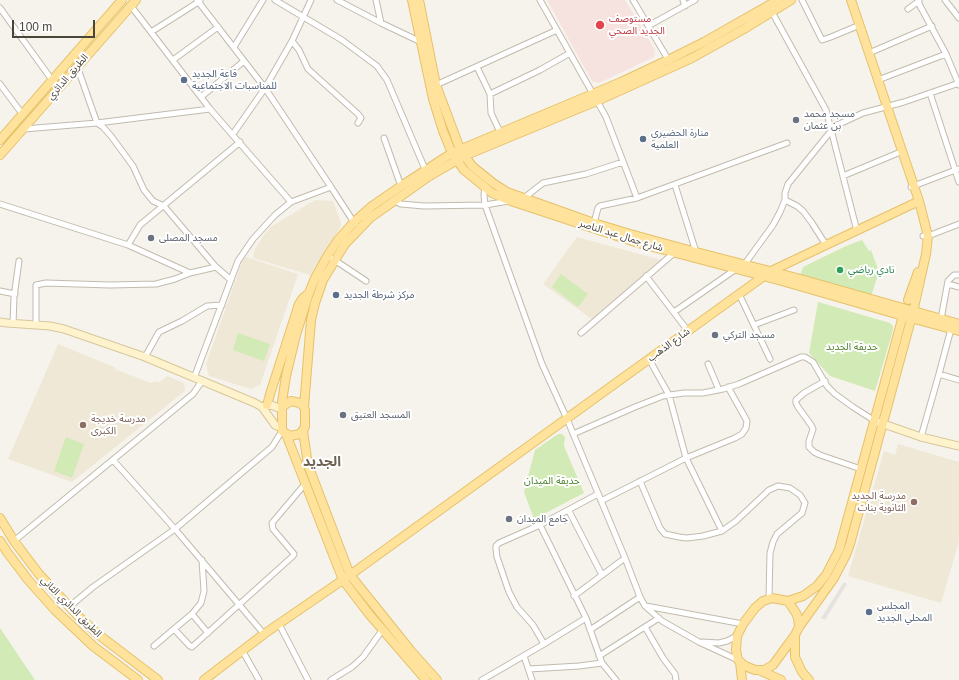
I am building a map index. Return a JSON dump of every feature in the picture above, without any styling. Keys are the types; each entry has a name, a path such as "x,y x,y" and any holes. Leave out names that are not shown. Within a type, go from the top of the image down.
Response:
{"main road":[{"name":"الطريق الدائري","path":"0,140 122,0"},
{"name":"شارع جمال عبد الناصر","path":"412,0 436,85 464,170 485,188 511,201 638,243 736,269 797,278 955,330"},
{"name":"شارع جمال عبد الناصر","path":"418,0 433,99 443,131 458,154 487,179 507,192 594,223 744,265 768,274 908,314 941,319 959,324"},
{"path":"670,64 704,42 778,0"},
{"path":"391,198 401,186 425,169 670,64 707,50 791,0"},
{"path":"763,675 773,665 797,631 828,586 846,555 878,422 908,314 926,260 925,236 912,187 846,0"},
{"path":"851,0 878,80 898,153 912,187 925,236 919,266 908,300"},
{"name":"الطريق الدائري","path":"0,155 134,3"},
{"path":"426,680 383,629 346,578 283,431 282,398 296,335 315,278 356,226 391,198 428,177 458,154 500,132 595,97"},
{"name":"شارع الذهب","path":"221,668 264,634 346,578 768,274 915,202"},
{"path":"331,257 315,303 311,320 304,407 305,422 303,431 308,465 346,578 437,680"},
{"path":"796,260 794,269 797,278"},
{"path":"265,406 299,304 309,293"},
{"path":"282,407 291,401 296,401 304,407"},
{"path":"742,680 736,650 737,636 743,624 759,604 769,599 777,598 788,601 803,596 817,586 833,562 842,539 861,469 878,422"},
{"path":"283,431 295,436 303,431"},
{"name":"الطريق الدائري الثاني","path":"0,518 14,541 39,574 69,606 98,635 158,680"},
{"name":"الطريق الدائري الثاني","path":"0,541 29,581 54,610 93,646 138,680"},
{"path":"788,601 796,613 799,624 795,657 802,672 809,680"},
{"path":"739,661 750,669 763,675 781,680"},
{"path":"204,680 221,668"},
{"path":"213,680 221,668"}],"street":[{"path":"234,47 264,0"},
{"path":"275,0 348,44 377,66 387,80 425,169"},
{"path":"233,134 265,88 292,41 311,0"},
{"path":"338,0 381,23 424,43"},
{"path":"376,0 381,23"},
{"path":"540,0 606,117 637,198"},
{"path":"633,0 670,64"},
{"path":"683,0 685,6"},
{"path":"648,26 695,0"},
{"path":"802,0 822,40 855,27"},
{"path":"945,0 959,18"},
{"path":"151,32 198,1 265,88 356,226"},
{"path":"744,265 773,225 785,200 785,193 788,184 835,126 863,113 959,84 946,54 919,1 908,9"},
{"path":"134,3 151,32 210,109 291,202"},
{"path":"0,8 52,80"},
{"path":"772,12 800,66 823,103 829,118 842,176 857,231"},
{"path":"869,53 932,26"},
{"path":"173,60 218,27"},
{"path":"436,85 557,30"},
{"path":"292,41 299,50 308,69 358,114 361,118 358,123"},
{"path":"490,94 570,54"},
{"path":"878,80 946,54"},
{"path":"201,97 244,61"},
{"path":"77,66 97,123 106,130 133,166 148,196 156,203 164,206 216,267 231,280"},
{"path":"477,67 490,94 491,113 500,132"},
{"path":"0,84 23,115"},
{"path":"930,93 957,169 959,182"},
{"path":"24,128 97,123 210,109"},
{"path":"384,138 401,186"},
{"path":"128,245 140,225 240,142"},
{"path":"594,223 598,207 637,198 787,143"},
{"path":"842,176 898,153"},
{"path":"524,198 544,183 586,174 623,162"},
{"path":"912,187 957,169"},
{"path":"487,179 485,188 485,205 542,364 567,419 640,597 645,606 658,618 699,642 739,661"},
{"path":"675,185 696,252"},
{"path":"194,378 238,261 245,249 275,215 291,202 331,187"},
{"path":"391,198 401,204 424,206 485,205 511,201"},
{"path":"785,200 803,211 826,245"},
{"path":"0,204 128,245 190,273"},
{"path":"925,236 959,224"},
{"path":"581,333 674,253"},
{"path":"331,257 366,281"},
{"path":"19,261 15,294 5,324 36,324 64,329 145,357 265,406 275,405 282,407"},
{"path":"36,324 36,285 46,283 110,285 156,284 190,273 216,267"},
{"path":"674,312 736,269"},
{"path":"941,319 948,284 951,277 954,275 959,275"},
{"path":"646,276 688,331"},
{"path":"948,284 959,287"},
{"path":"0,291 15,294"},
{"path":"739,294 770,359"},
{"path":"908,300 908,314"},
{"path":"145,357 159,332 182,321 207,306 222,305"},
{"path":"754,325 794,310"},
{"path":"921,437 939,374 955,330"},
{"path":"573,434 635,407 669,395 703,393 719,390 739,384 801,357 805,357 813,362 832,391 840,398 878,422 921,437 959,446"},
{"path":"649,359 669,395 686,458 722,532"},
{"path":"708,364 719,390"},
{"path":"939,374 959,380"},
{"path":"14,541 193,394 202,381"},
{"path":"825,381 804,393 796,400 798,407 813,429 809,441 809,447 820,455 861,469"},
{"path":"601,501 686,458 742,434 746,428 747,421 728,387"},
{"path":"69,606 93,587 175,529 272,447 283,431 275,425 265,406"},
{"path":"113,460 202,560 264,634"},
{"path":"640,481 660,528 665,534 687,538 722,532 736,521 759,498 778,486 786,487 802,497 805,506 802,512 777,534 773,542 770,553 769,599"},
{"path":"174,630 192,647 294,556 294,554 273,529 272,524 305,484"},
{"path":"544,644 533,625 517,607 509,592 500,566 496,546 499,543 569,511 598,494"},
{"path":"569,511 602,575"},
{"path":"540,525 586,618 602,663 616,680"},
{"path":"574,596 625,558"},
{"path":"154,646 198,608 204,591 202,560"},
{"path":"590,630 640,597"},
{"path":"645,606 743,624"},
{"path":"192,614 208,633"},
{"path":"482,680 586,618"},
{"path":"599,656 658,618"},
{"path":"279,624 308,680"},
{"path":"645,627 675,674 676,680"},
{"path":"331,680 352,667 363,657 383,629"},
{"path":"699,642 726,642 737,636"},
{"path":"242,650 260,680"},
{"path":"524,656 532,680"},
{"path":"529,669 602,663"}],"shaded area":[{"name":"مستوصف الجديد الصحي","path":"547,0 625,0 655,50 654,57 599,83 592,81"},
{"path":"315,200 333,201 341,223 340,228 310,275 253,258 255,249 272,226"},
{"path":"577,237 661,260 593,320 543,284"},
{"path":"246,257 298,274 260,385 251,389 209,376 206,364 243,259"},
{"name":"مدرسة خديجة الكبرى","path":"58,344 151,383 156,381 160,382 167,376 184,383 185,391 72,482 8,459"},
{"name":"مدرسة الجديد الثانوية بنات","path":"898,444 959,462 959,541 941,603 848,576 884,451 895,455"},
{"path":"844,582 847,584 825,620 821,618"}],"green space":[{"name":"نادي رياضي","path":"862,240 869,251 871,250 879,272 871,296 800,275 803,267 846,246"},
{"path":"561,274 588,294 578,307 552,287"},
{"name":"حديقة الجديد","path":"818,302 890,323 893,326 875,391 830,376 809,353"},
{"path":"238,333 270,344 264,361 233,350"},
{"name":"حديقة الميدان","path":"558,434 562,434 565,437 564,446 584,493 534,519 524,492 535,450"},
{"path":"66,437 84,444 72,478 54,471"},
{"path":"0,628 35,680 0,680"}],"place":[{"name":"مستوصف الجديد الصحي","path":"600,25"},
{"name":"قاعة الجديد للمناسبات الاجتماعية","path":"184,80"},
{"name":"مسجد محمد بن عثمان","path":"796,120"},
{"name":"منارة الحضيري العلمية","path":"643,139"},
{"name":"مسجد المصلى","path":"151,238"},
{"name":"نادي رياضي","path":"840,270"},
{"name":"مركز شرطة الجديد","path":"336,295"},
{"name":"مسجد التركي","path":"715,335"},
{"name":"المسجد العتيق","path":"343,415"},
{"name":"مدرسة خديجة الكبرى","path":"83,425"},
{"name":"مدرسة الجديد الثانوية بنات","path":"914,502"},
{"name":"جامع الميدان","path":"509,519"},
{"name":"المجلس المحلي الجديد","path":"869,612"}],"district":[{"name":"الجديد","path":"322,462"}]}
